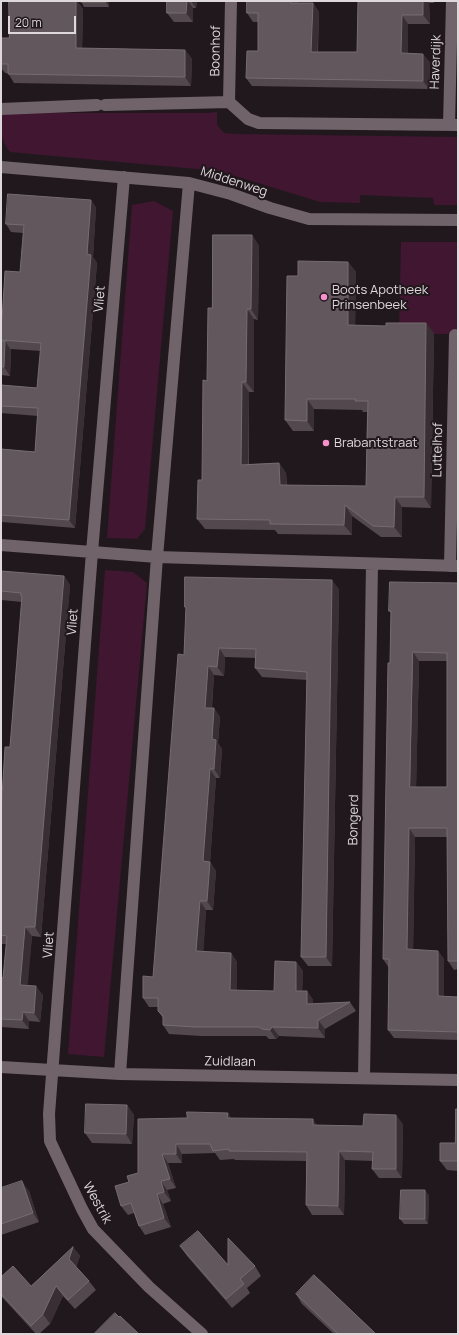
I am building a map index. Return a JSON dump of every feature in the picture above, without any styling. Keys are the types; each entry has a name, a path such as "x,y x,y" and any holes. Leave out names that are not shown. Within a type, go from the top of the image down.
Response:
{"street":[{"name":"Boonhof","path":"229,102 231,1"},
{"name":"Haverdijk","path":"452,1 453,124"},
{"path":"1,109 229,102 248,118 259,123 453,124"},
{"name":"Middenweg","path":"1,167 189,182 309,219 458,220"},
{"name":"Vliet","path":"54,1070 92,552 124,176"},
{"path":"120,1074 157,557 189,182"},
{"name":"Luttelhof","path":"454,566 455,335"},
{"path":"1,545 157,557 454,566"},
{"name":"Bongerd","path":"364,1078 372,564"},
{"name":"Zuidlaan","path":"1,1066 120,1074 458,1080"},
{"name":"Westrik","path":"54,1070 49,1114 50,1141 93,1229 149,1287 202,1334"}],"shaded area":[{"path":"217,112 217,125 224,133 458,137 458,205 434,205 433,198 360,195 360,203 320,202 219,171 10,152 4,143 1,129 1,113"},
{"path":"154,201 173,211 145,529 137,539 107,538 132,205"},
{"path":"401,242 458,242 458,334 399,334"},
{"path":"105,570 133,572 147,583 104,1057 68,1054"}],"building":[{"path":"9,1 76,1 76,48 185,50 185,77 8,74 8,64 1,64 1,38 9,38"},
{"path":"106,1 106,2 81,2"},
{"path":"167,1 187,1 186,13 167,13"},
{"path":"247,1 291,1 291,3 313,3 311,52 357,52 358,1 423,1 423,15 402,15 401,53 423,54 423,81 246,78 247,51 258,51 258,13 247,13"},
{"path":"8,194 91,200 87,254 91,255 69,520 1,515 1,449 35,452 38,408 1,406 1,385 37,388 41,343 1,340 5,271 20,272 24,225 6,224"},
{"path":"213,235 252,235 251,309 247,309 246,382 242,382 241,465 279,463 280,485 366,486 368,401 355,401 356,399 307,399 307,421 285,420 287,276 298,276 298,261 348,262 348,325 386,326 386,323 426,323 424,497 395,497 394,527 373,526 345,505 344,525 270,524 270,520 197,519 198,480 202,480 203,380 207,381 208,308 212,308"},
{"path":"1,341 5,341 4,367 1,367"},
{"path":"1,571 64,576 35,927 25,927 20,985 36,986 34,1013 23,1012 22,1020 1,1019 1,977 3,978 7,936 1,935 1,813 5,747 10,747 22,596 21,593 1,591"},
{"path":"185,577 332,580 326,957 301,957 307,672 255,668 256,649 219,648 217,667 208,666 205,708 214,708 212,739 216,740 214,769 210,769 203,861 210,862 207,901 200,901 196,951 231,953 230,990 274,991 275,961 296,962 296,991 307,991 307,1004 350,1002 318,1020 318,1028 272,1027 270,1030 259,1027 195,1027 163,1025 163,1016 158,1011 158,998 143,998 143,976 153,977 178,654 184,655 186,607"},
{"path":"390,582 458,583 458,961 448,961 447,828 409,828 407,949 438,951 438,996 458,997 458,1032 388,1030 389,959 383,959 388,663 390,663 391,611 389,611","holes":["413,652 447,653 447,787 410,787"]},
{"path":"86,1104 127,1105 126,1134 85,1133"},
{"path":"456,1109 458,1109 458,1161 440,1161 440,1143 455,1143"},
{"path":"187,1112 228,1113 227,1118 313,1119 313,1125 363,1126 364,1114 396,1115 396,1169 372,1169 373,1152 339,1151 338,1206 306,1205 307,1152 229,1151 229,1149 213,1151 210,1144 176,1144 176,1154 162,1154 170,1179 161,1181 164,1192 157,1194 164,1218 139,1226 131,1203 121,1206 115,1186 129,1182 127,1176 138,1173 138,1119 187,1118"},
{"path":"22,1181 33,1213 1,1224 1,1188"},
{"path":"401,1190 425,1190 425,1219 400,1219"},
{"path":"198,1231 228,1265 228,1238 255,1266 240,1279 244,1284 226,1299 180,1246"},
{"path":"73,1247 69,1259 89,1281 68,1300 56,1286 43,1314 31,1326 1,1294 1,1277 13,1266 31,1286"},
{"path":"314,1275 376,1334 338,1334 296,1294"},
{"path":"115,1313 119,1317 120,1316 139,1334 94,1334"}],"place":[{"name":"Boots Apotheek Prinsenbeek","path":"324,297"},
{"name":"Brabantstraat","path":"326,443"}]}
